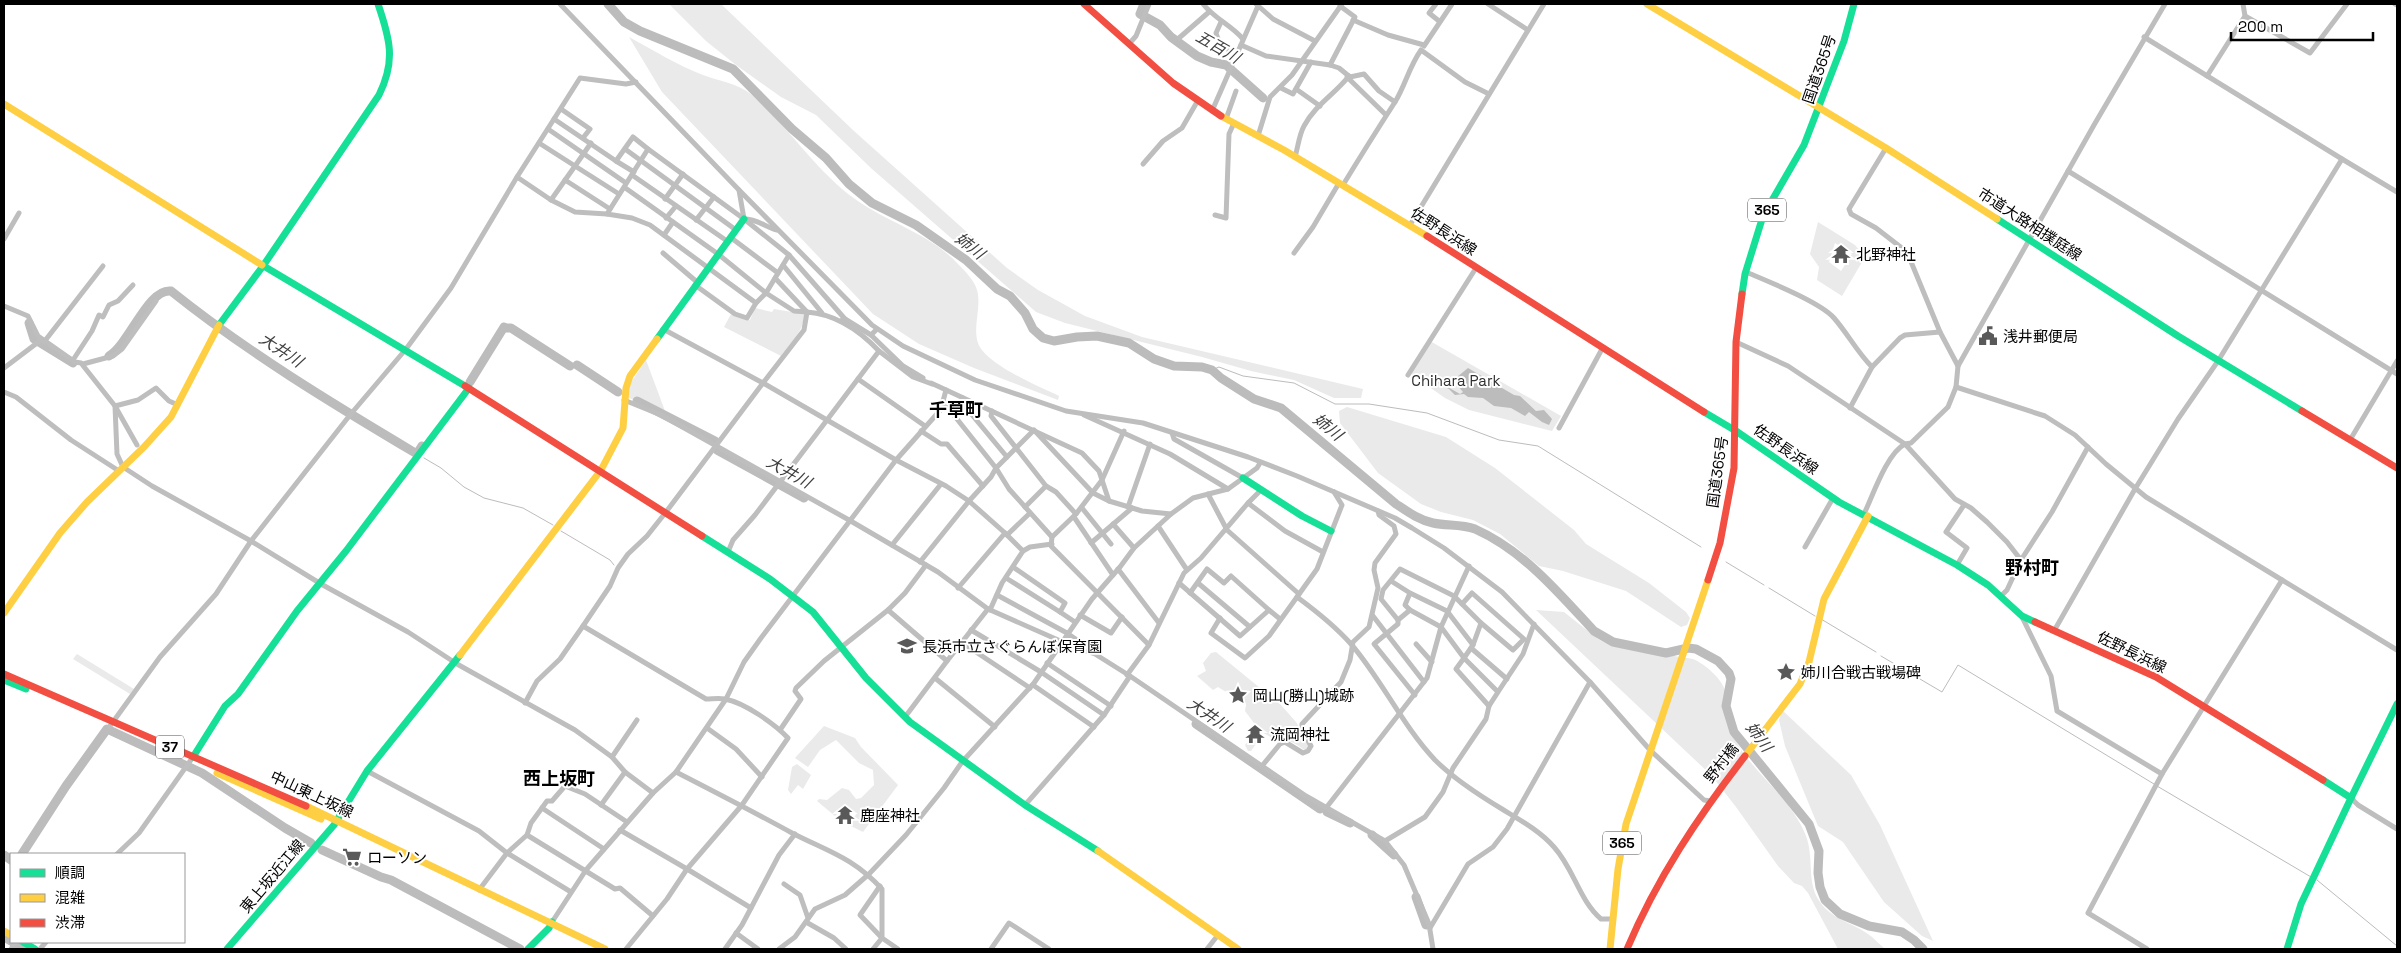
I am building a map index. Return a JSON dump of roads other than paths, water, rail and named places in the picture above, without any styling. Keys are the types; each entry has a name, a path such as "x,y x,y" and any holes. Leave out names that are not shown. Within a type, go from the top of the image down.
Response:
{"main road":[{"path":"4,613 60,533 87,502 163,427 178,405 218,327 234,301 263,266 386,83 392,54 378,4"},
{"name":"佐野長浜線","path":"1084,4 1162,74 1197,102 1410,225 1602,349 1736,431 1833,498 1957,565 2001,596 2022,616 2129,663 2203,706 2352,798"},
{"name":"市道大路相撲庭線","path":"1647,4 1820,107 2218,360 2397,468"},
{"name":"国道365号","path":"1610,949 1612,919 1626,824 1720,543 1734,468 1736,342 1746,272 1763,216 1804,145 1820,107 1844,41 1854,4"},
{"path":"4,104 263,266 469,388 601,470 793,594 813,612 866,678 905,717 962,762 1025,806 1115,862 1238,949"},
{"name":"東上坂近江線","path":"227,949 335,823 368,771 601,470 620,436 625,420 625,386 663,329 744,219"},
{"path":"190,762 226,706 238,694 297,611 321,584 469,388"},
{"path":"1243,478 1302,516 1331,531"},
{"name":"野村橋","path":"1628,949 1636,927 1666,868 1712,798 1788,700 1809,667 1819,611 1866,515"},
{"name":"中山東上坂線","path":"4,674 190,762 335,823 605,949"},
{"name":"中山東上坂線","path":"4,680 112,724"},
{"path":"2287,949 2301,904 2397,704"},
{"path":"528,949 551,924"},
{"name":"中山東上坂線","path":"551,924 596,949"}],"street":[{"path":"560,4 777,230 878,329 918,354 975,380 1066,411 1142,423 1260,462 1298,476 1412,528 1469,566 1502,592 1590,682 1650,750 1704,800 1712,798"},
{"path":"1129,44 1136,36 1149,4"},
{"path":"1203,4 1209,12 1221,22 1234,29 1243,39"},
{"path":"1436,4 1429,13 1439,22"},
{"path":"1294,253 1395,102 1405,83 1413,61 1452,4"},
{"path":"1488,4 1528,30"},
{"path":"1410,225 1544,4"},
{"path":"1866,515 1890,460 1898,447 1911,443 1948,407 1956,387 1958,366 2144,37 2165,4"},
{"path":"2208,76 2245,16 2243,4"},
{"path":"2245,16 2310,53 2347,4"},
{"path":"1212,111 1257,5 1274,19 1315,41"},
{"path":"1258,136 1270,97 1281,88 1302,61 1341,5 1353,14 1353,20 1330,65"},
{"path":"1179,38 1209,12"},
{"path":"1353,20 1388,35 1424,45"},
{"path":"1221,22 1216,32 1219,42 1236,56"},
{"path":"2144,37 2397,192"},
{"path":"1241,45 1266,56 1330,65 1339,68 1386,114"},
{"path":"1420,50 1465,82 1489,94"},
{"path":"1281,88 1293,94 1311,62"},
{"path":"1295,157 1303,126 1331,93 1338,90 1348,77 1364,74 1379,91 1395,102"},
{"path":"112,724 160,658 216,594 251,541 351,413 406,349 451,288 517,177 580,78 626,84 636,82"},
{"path":"1296,88 1320,106"},
{"path":"1226,119 1236,91"},
{"path":"1143,164 1163,141 1182,128 1197,102"},
{"path":"561,109 590,129 584,138"},
{"path":"525,703 537,681 560,659 583,626 610,586 623,561 666,512 804,330 807,312 777,276 729,240 696,220 584,138 554,119"},
{"path":"1215,215 1226,218 1229,134 1234,123"},
{"path":"548,128 666,218 718,254 766,293 794,311 822,313 839,321 866,338 879,351 913,377 946,390 1082,453 1099,471 1109,501"},
{"path":"616,161 633,137 744,219 789,255 845,319 871,335 903,366 932,384"},
{"path":"539,143 619,194"},
{"path":"552,200 591,143"},
{"path":"1886,148 1849,209 1851,214 1876,228 1907,252 1940,332 1958,366"},
{"path":"625,149 736,230"},
{"path":"608,211 648,149"},
{"path":"2054,631 2134,489 2218,360 2342,159"},
{"path":"2068,171 2395,372"},
{"path":"666,198 683,174"},
{"path":"517,177 552,200 575,212 608,211 650,225 709,266 756,303"},
{"path":"565,180 608,211"},
{"path":"738,190 744,219"},
{"path":"696,220 714,197"},
{"path":"666,218 676,206"},
{"path":"4,239 19,213"},
{"path":"744,219 756,219 769,228 777,230"},
{"path":"664,235 673,222"},
{"path":"663,253 696,284 735,314 747,318 756,303 766,293 789,255"},
{"path":"4,368 40,341 103,266"},
{"path":"783,266 822,313"},
{"path":"1408,375 1476,268"},
{"path":"1746,272 1794,293 1833,317 1857,352 1872,366"},
{"path":"73,360 92,331 99,315 103,316 108,305 118,301 133,285"},
{"path":"83,364 113,356 122,349 156,301"},
{"path":"4,306 28,316 40,341 83,364 115,406 137,445"},
{"path":"839,321 845,319"},
{"path":"663,329 763,383 941,484 969,502 1023,551"},
{"path":"871,335 878,329"},
{"path":"1850,408 1872,366 1905,335 1940,332"},
{"path":"1736,342 1788,366 1905,444 1933,477 1955,499 1971,508 1987,522 2007,542 2021,560"},
{"path":"1559,428 1602,349"},
{"path":"728,552 733,540 781,481 879,351"},
{"path":"2350,440 2395,372 2397,361"},
{"path":"858,379 941,444 946,444 982,486"},
{"path":"1956,387 2045,416 2075,434 2134,489 2397,650"},
{"path":"115,406 138,400 156,388 169,401 178,405"},
{"path":"944,406 942,404 946,390"},
{"path":"4,392 16,397 71,440 251,541 321,584 408,632 454,662 575,730 612,757 625,772 653,793"},
{"path":"963,398 963,404 1007,457"},
{"path":"624,400 661,415 850,520 920,562 989,609 1095,654 1326,808 1385,841 1404,865 1430,928 1434,949"},
{"path":"115,406 117,454 121,469"},
{"path":"551,924 586,870 653,793 676,772 726,699 744,662 793,594 896,460 944,406"},
{"path":"944,406 950,409 996,468 1009,489 1052,537 1052,544 1150,645"},
{"path":"992,411 991,416 1018,447 1046,486 1056,492 1075,516 1113,575"},
{"path":"1081,413 1097,422 1124,431 1150,444 1228,488"},
{"path":"920,562 996,468 1034,430"},
{"path":"1034,430 1093,493 1130,508 1171,514"},
{"path":"1052,537 1075,516 1102,480 1124,431"},
{"path":"1172,433 1174,439 1243,478"},
{"path":"1091,543 1130,508 1150,444"},
{"path":"2001,596 2007,590 2021,560 2052,512 2088,447"},
{"path":"779,949 795,937 815,909 844,896 869,874 906,834 944,788 962,762 1031,686 1080,615 1134,548 1171,514 1193,498 1228,488 1243,478 1260,462"},
{"path":"892,545 941,484"},
{"path":"1025,507 1046,486"},
{"path":"1025,806 1111,706 1128,676 1150,645 1178,583 1187,570 1227,530 1261,490"},
{"path":"1220,618 1211,633 1245,658 1269,636 1317,569 1342,505 1334,492"},
{"path":"1208,494 1227,530 1298,596 1337,629 1352,646 1421,744 1437,762 1484,798 1514,816 1553,846 1589,909 1601,919 1612,919"},
{"path":"1805,547 1833,498"},
{"path":"1248,503 1285,531 1323,552"},
{"path":"1957,565 1967,548 1946,532 1964,505"},
{"path":"1082,508 1111,544"},
{"path":"1262,766 1280,744 1285,742 1303,752 1309,750 1308,740 1301,727 1306,719 1341,682 1350,660 1353,642 1369,627 1378,588 1374,570 1375,563 1396,534 1394,526 1379,515 1378,511"},
{"path":"958,588 1006,534 1030,513"},
{"path":"1113,524 1134,548"},
{"path":"1158,526 1187,570"},
{"path":"905,717 970,630 989,609 1023,551 1030,547 1052,544"},
{"path":"780,730 801,699 795,691 796,688 888,610 906,593 926,566"},
{"path":"1326,808 1424,682 1432,662 1441,627 1469,566"},
{"path":"1013,567 1065,603 1060,612"},
{"path":"1118,569 1159,622"},
{"path":"1190,593 1208,569 1224,583 1231,576 1280,619"},
{"path":"1398,620 1381,599 1383,590 1400,569 1454,596 1462,604 1481,623 1514,650 1524,639 1472,593 1462,604"},
{"path":"1006,578 1075,622"},
{"path":"2147,949 2088,913 2162,774 2282,580"},
{"path":"1391,581 1410,593 1448,611 1472,646 1507,679"},
{"path":"1178,583 1240,636 1269,610"},
{"path":"1198,583 1250,627"},
{"path":"1410,593 1405,605 1410,610 1441,627 1464,658 1498,692"},
{"path":"997,596 1067,633"},
{"path":"888,610 947,661"},
{"path":"1410,610 1398,620 1398,624 1386,632 1374,644 1415,695"},
{"path":"1080,615 1111,633 1122,617"},
{"path":"1373,616 1424,682"},
{"path":"2022,616 2051,676 2057,711 2162,774"},
{"path":"1481,623 1472,646 1456,669 1489,706"},
{"path":"1385,841 1425,817 1442,792 1451,772 1486,719 1489,706 1523,654 1534,624"},
{"path":"583,626 706,699 726,699 754,712 788,738 742,805 687,869 626,949"},
{"path":"970,630 1041,672 1104,715"},
{"path":"961,642 1094,727"},
{"path":"1416,644 1432,662"},
{"path":"1047,663 1111,706"},
{"path":"935,678 995,727"},
{"path":"1430,928 1468,864 1493,847 1514,816 1590,682"},
{"path":"612,757 637,720"},
{"path":"707,728 736,748 762,777"},
{"path":"119,853 139,833 190,762"},
{"path":"368,771 478,832 507,853 571,892"},
{"path":"602,805 625,772"},
{"path":"676,772 795,834 848,859 869,874 882,889 882,938 873,949"},
{"path":"480,890 507,853 527,835 531,823 542,808 548,801 552,801 565,786 585,794 627,822"},
{"path":"2352,798 2358,805 2397,830"},
{"path":"542,808 604,849"},
{"path":"620,830 751,908"},
{"path":"724,949 736,934 751,908 778,855 795,834"},
{"path":"527,835 615,889 620,888 653,916"},
{"path":"784,884 800,895 807,920 834,938 846,949"},
{"path":"880,886 860,915 882,938 898,949"},
{"path":"991,949 1009,924 1048,949"},
{"path":"736,934 758,949"},
{"path":"1207,949 1218,935"}],"waterway":[{"name":"姉川","path":"608,4 624,22 640,31 733,69 792,129 826,158 849,184 872,203 916,225 966,260 997,289 1010,296 1025,313 1033,329 1043,338 1054,341 1097,336 1129,343 1154,359 1174,366 1202,367 1212,370 1254,399 1281,408 1409,513 1433,523 1475,529 1493,538 1525,561 1594,631 1613,642 1666,653 1688,648 1696,649 1718,661 1729,673 1731,679 1726,706 1734,732 1809,824 1819,851 1818,873 1820,887 1825,900 1840,914 1869,926 1902,932 1923,949"},
{"name":"五百川","path":"1144,4 1140,14 1160,25 1171,37 1197,56 1211,62 1226,65 1263,98"},
{"name":"大井川","path":"109,356 117,349 155,298 163,292 171,291 260,356 354,416 417,454 422,446"},
{"name":"大井川","path":"29,323 34,339 73,363"},
{"name":"大井川","path":"470,382 504,327"},
{"name":"大井川","path":"506,328 511,328 570,366"},
{"name":"大井川","path":"577,365 618,392"},
{"path":"1212,370 1219,367 1243,376 1294,383 1335,404 1369,404 1427,413 1499,440 1538,446 1701,547"},
{"name":"大井川","path":"637,401 715,441"},
{"name":"大井川","path":"717,450 804,498"},
{"path":"424,458 441,468 464,487 484,498 523,508 553,525"},
{"path":"561,531 610,560 614,565"},
{"path":"1726,562 1764,585"},
{"path":"1769,588 1815,616"},
{"path":"1821,619 1876,652"},
{"name":"大井川","path":"1069,637 1082,646"},
{"path":"1881,656 1942,692 1958,665 2154,784"},
{"name":"大井川","path":"1196,724 1320,809"},
{"path":"23,853 66,786 107,729 202,773 311,843"},
{"path":"2157,786 2311,877"},
{"name":"大井川","path":"1327,812 1350,823"},
{"name":"大井川","path":"1372,835 1394,855"},
{"path":"322,850 391,880 520,949"},
{"path":"4,855 10,859"},
{"path":"2317,880 2397,946"},
{"name":"大井川","path":"1416,897 1426,925"},
{"path":"4,937 10,941"},
{"path":"14,943 24,949"}],"place":[{"name":"北野神社","path":"1841,254"},
{"name":"浅井郵便局","path":"1988,336"},
{"name":"長浜市立さぐらんぼ保育園","path":"907,646"},
{"name":"姉川合戦古戦場碑","path":"1786,672"},
{"name":"岡山(勝山)城跡","path":"1238,695"},
{"name":"流岡神社","path":"1255,734"},
{"name":"鹿座神社","path":"845,815"},
{"name":"ローソン","path":"352,857"}],"district":[{"name":"千草町","path":"956,409"},
{"name":"野村町","path":"2032,567"},
{"name":"西上坂町","path":"559,778"}],"park label":[{"name":"Chihara Park","path":"1456,380"}]}
